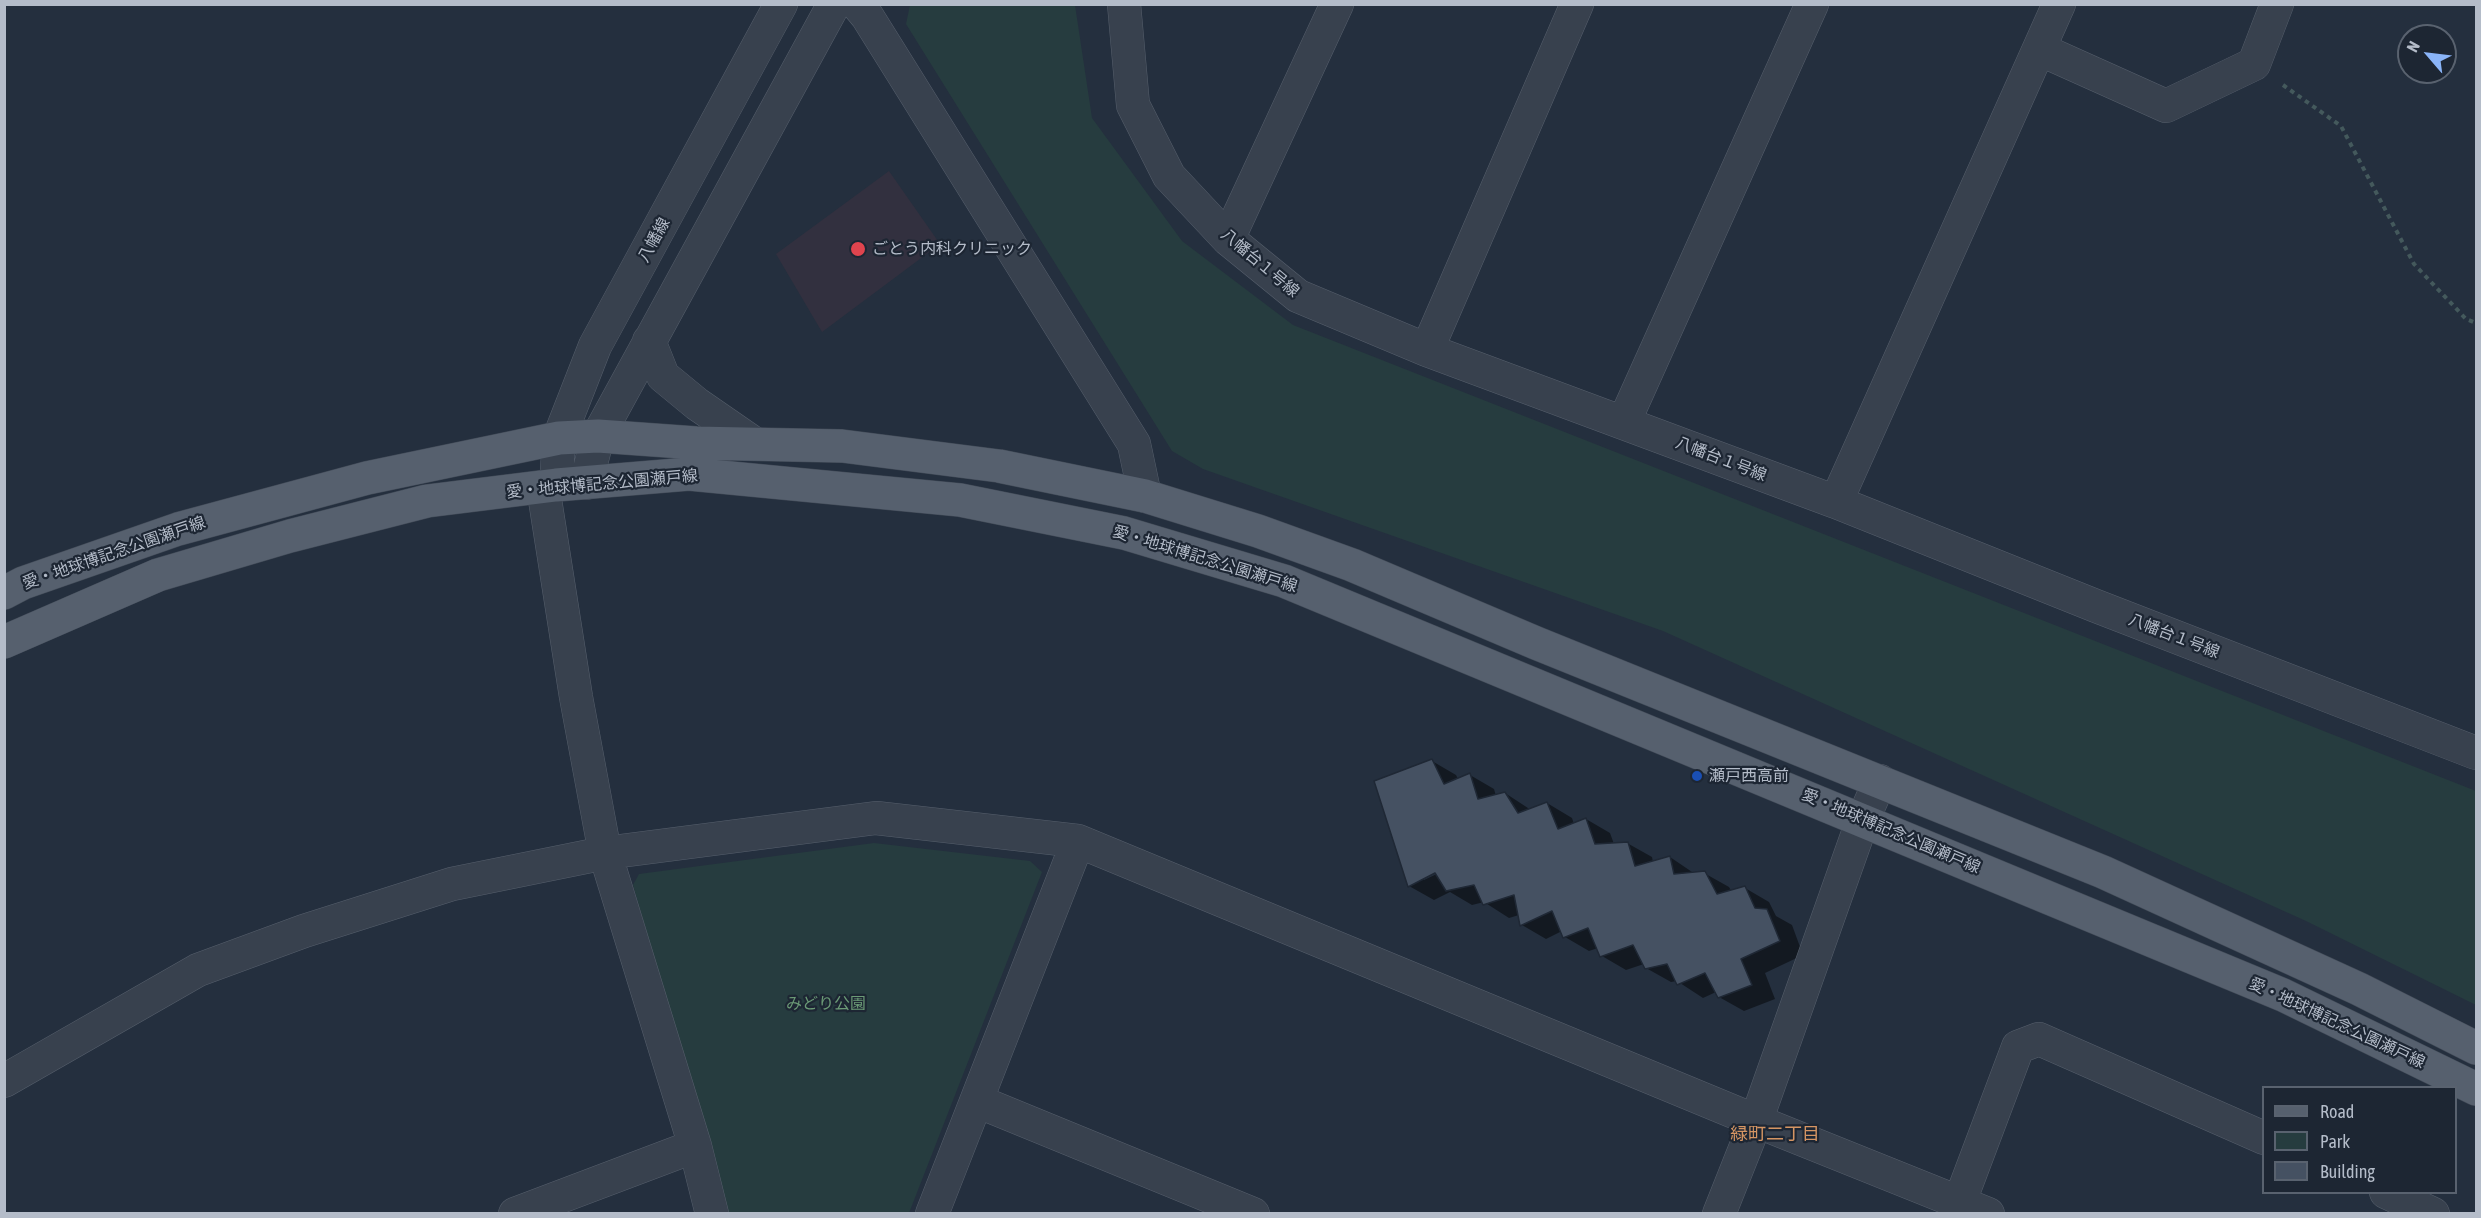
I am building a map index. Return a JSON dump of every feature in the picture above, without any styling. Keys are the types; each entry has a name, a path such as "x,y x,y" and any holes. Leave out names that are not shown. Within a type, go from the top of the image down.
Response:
{"main road":[{"name":"愛・地球博記念公園瀬戸線","path":"4,592 23,583 178,529 367,478 559,438 598,436 696,443 752,442 842,446 999,466 1145,495 1258,531 1352,565 1536,643 2103,872 2358,989 2476,1048"},
{"name":"愛・地球博記念公園瀬戸線","path":"4,642 158,575 290,536 427,501 562,485 689,474 960,500 1124,533 1284,581 2283,995 2476,1089"}],"street":[{"name":"八幡線","path":"562,485 559,438 595,346 781,4"},
{"path":"712,1214 695,1146 605,853 576,697 562,485 598,436 834,4"},
{"path":"857,4 867,16 1134,444 1145,495"},
{"name":"八幡台１号線","path":"1124,4 1133,105 1169,176 1228,239 1298,296 1427,350 1836,502 2096,606 2475,749"},
{"path":"1228,239 1337,4"},
{"path":"1427,350 1577,4"},
{"path":"1624,422 1812,4"},
{"path":"1836,502 2059,4"},
{"path":"2039,49 2166,106 2253,64 2277,4"},
{"path":"649,342 663,376 697,404 752,442"},
{"path":"1719,1214 1756,1121 1863,819 1880,781"},
{"path":"4,1081 198,970 304,931 452,884 605,853 876,818 1078,842 1756,1121 1974,1207 2018,1047 2039,1039 2262,1137"},
{"path":"932,1214 1078,842"},
{"path":"977,1101 1253,1214"},
{"path":"514,1214 695,1146"},
{"path":"2390,1194 2433,1214"}],"path":[{"path":"2253,64 2341,126 2414,264 2466,319 2476,323"}],"shaded area":[{"name":"ごとう内科クリニック","path":"889,171 940,244 822,332 776,254"}],"green space":[{"path":"910,5 1075,5 1092,118 1182,241 1293,325 2476,791 2476,1005 2306,921 1663,631 1203,469 1172,451 906,24"},
{"name":"みどり公園","path":"874,843 1030,861 1042,872 909,1213 727,1213 633,885 639,874"}],"building":[{"path":"1432,759 1444,784 1470,773 1478,799 1505,792 1518,813 1547,802 1558,829 1586,818 1595,844 1628,842 1635,866 1670,856 1674,874 1705,871 1717,894 1745,886 1755,908 1767,909 1780,941 1741,959 1752,985 1718,998 1705,973 1677,985 1667,964 1645,969 1633,945 1600,957 1588,928 1563,938 1552,911 1520,926 1514,895 1483,905 1474,885 1446,891 1435,873 1408,887 1374,781"}],"place":[{"name":"ごとう内科クリニック","path":"858,249"},
{"name":"瀬戸西高前","path":"1697,776"}],"district":[{"name":"緑町二丁目","path":"1775,1134"}]}
